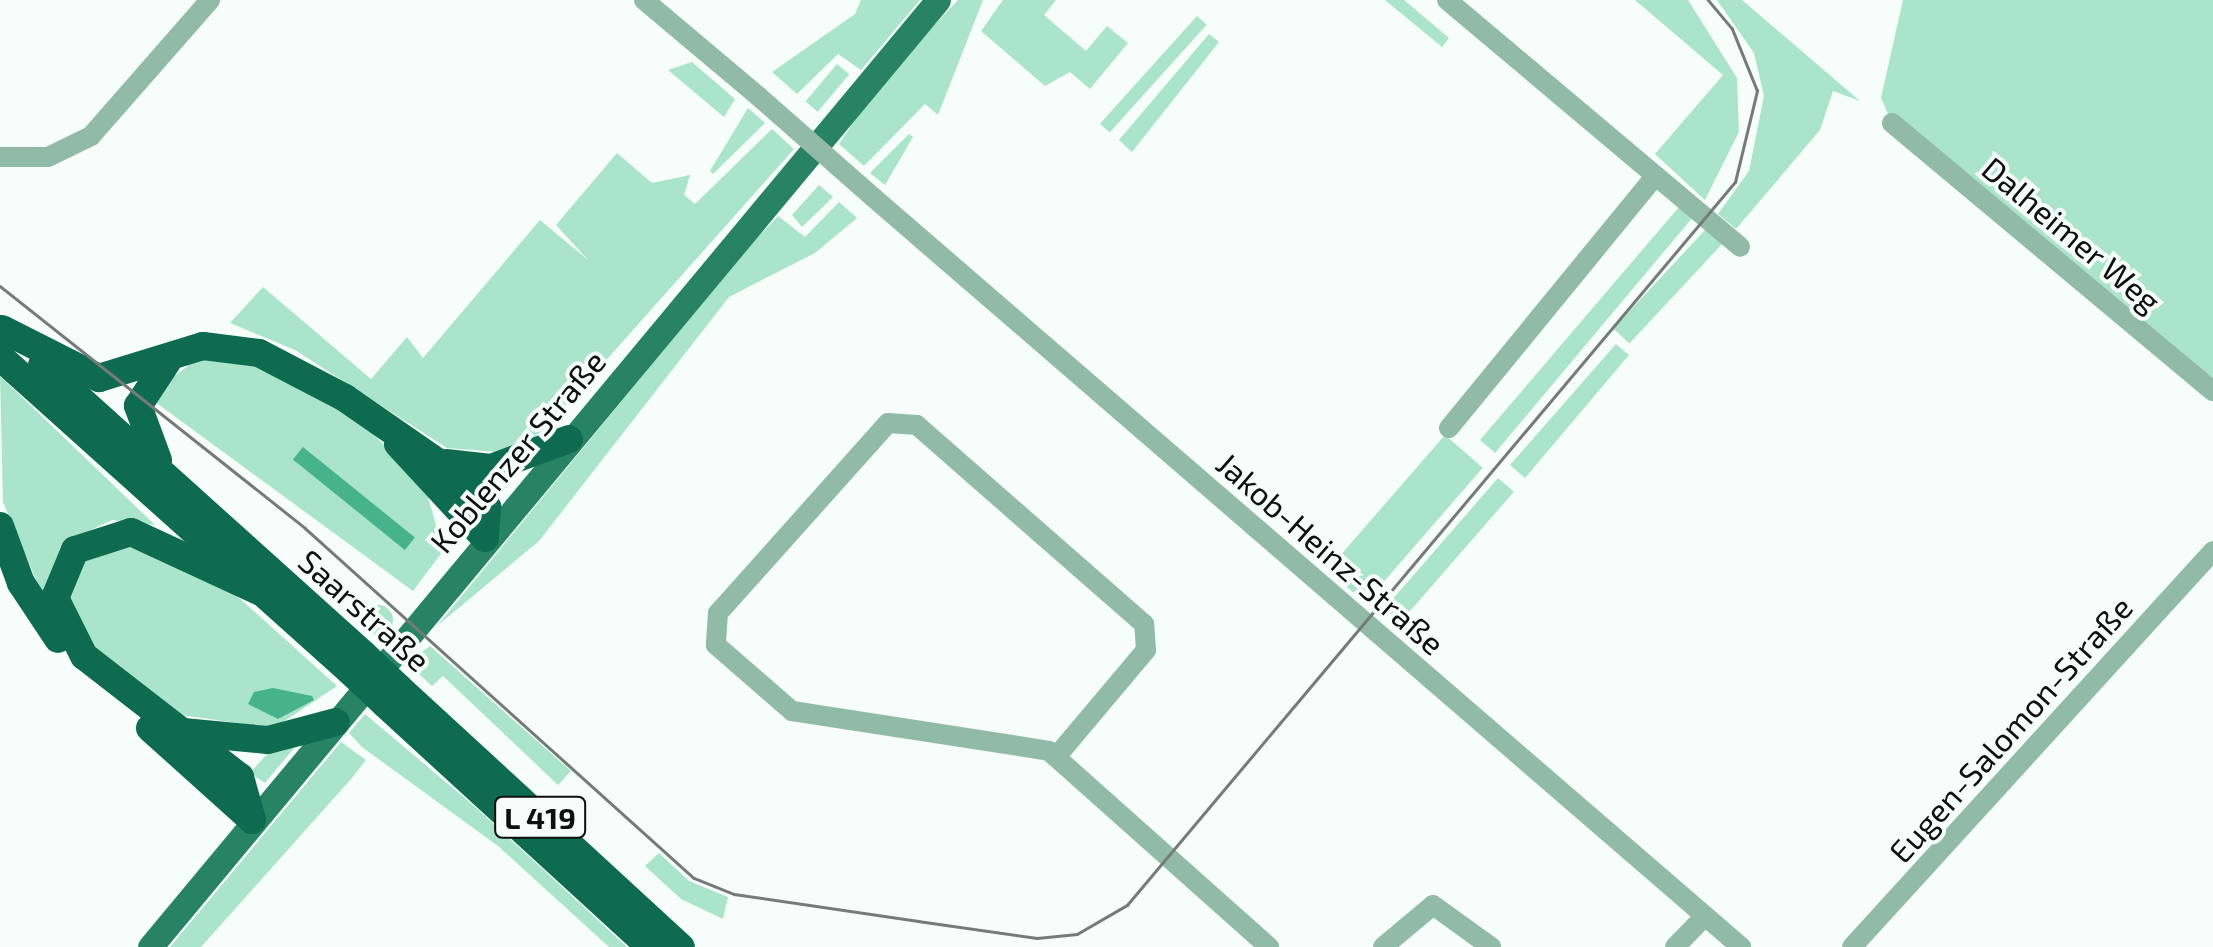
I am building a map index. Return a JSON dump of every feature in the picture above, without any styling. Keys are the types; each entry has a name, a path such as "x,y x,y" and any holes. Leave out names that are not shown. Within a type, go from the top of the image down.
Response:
{"highway":[{"path":"0,338 99,378 168,360 203,346 240,346 379,422 440,461 485,502 485,538"},
{"name":"Saarstraße","path":"0,338 169,478 650,947"},
{"name":"Saarstraße","path":"0,338 265,594 357,663"},
{"path":"168,360 138,416 169,478"},
{"path":"379,422 485,538"},
{"path":"440,461 491,468 568,439"},
{"path":"0,526 21,583 65,648 252,820"},
{"path":"252,820 240,777 104,673 63,626 55,598 66,559 100,536 147,534 265,594"},
{"name":"Saarstraße","path":"392,696 681,947"},
{"path":"181,732 268,740 336,722"}],"main road":[{"name":"Koblenzer Straße","path":"150,947 485,538 938,0"}],"street":[{"path":"0,157 48,157 91,136 210,0"},
{"name":"Jakob-Heinz-Straße","path":"644,0 1741,947"},
{"path":"1447,0 1740,247"},
{"name":"Dalheimer Weg","path":"1892,123 2213,391"},
{"path":"1449,428 1655,176"},
{"path":"1056,756 1146,650 1144,624 917,425 888,423 718,613 716,646 792,711 1056,756 1269,947"},
{"name":"Eugen-Salomon-Straße","path":"1852,947 2213,551"},
{"path":"1383,947 1433,905 1491,947"},
{"path":"1675,947 1705,916"}],"shaded area":[{"path":"861,0 920,0 861,70 838,54 797,94 772,72 855,14"},
{"path":"958,0 983,0 938,115 925,104 864,166 839,144 879,84"},
{"path":"1003,0 1056,0 1044,15 1086,51 1107,26 1128,43 1090,89 1070,72 1045,86 981,31"},
{"path":"1385,0 1404,0 1449,38 1442,47"},
{"path":"1635,0 1688,0 1737,78 1739,132 1705,200 1655,154 1723,75"},
{"path":"1717,0 1742,0 1860,101 1833,91 1820,130 1736,229 1718,214 1749,171 1764,96 1754,53"},
{"path":"1903,0 2213,0 2213,391 1892,123 1881,98"},
{"path":"1197,16 1207,25 1110,132 1100,124"},
{"path":"1209,34 1219,42 1132,152 1119,140"},
{"path":"692,62 735,99 724,117 668,70"},
{"path":"837,64 849,74 818,112 806,102"},
{"path":"748,108 765,123 713,174 710,171"},
{"path":"772,129 794,149 545,429 511,453 447,448 295,350 230,323 263,287 371,379 407,337 423,358 540,220 588,260 556,225 617,153 652,183 690,175 684,195 695,204"},
{"path":"909,134 913,137 885,185 870,173"},
{"path":"819,185 833,197 802,227 792,215"},
{"path":"839,202 857,218 815,253 729,297 539,541 437,626 750,245 778,216 805,237"},
{"path":"1679,207 1693,217 1495,453 1480,440"},
{"path":"1706,229 1722,244 1629,343 1613,328"},
{"path":"1616,344 1629,355 1525,478 1510,465"},
{"path":"250,359 364,424 426,489 443,551 413,591 147,396 196,360"},
{"path":"0,376 155,525 112,520 80,535 45,601 3,502"},
{"path":"1445,435 1483,468 1365,603 1328,570"},
{"path":"303,447 415,538 405,550 293,459"},
{"path":"1498,478 1514,492 1400,622 1385,609"},
{"path":"116,537 218,579 337,686 274,728 180,715 92,656 61,598 67,572"},
{"path":"378,605 389,609 393,620 389,631 378,635 367,631 363,620 367,609"},
{"path":"430,646 571,771 558,785 443,676 432,686 407,663"},
{"path":"273,688 312,696 314,700 278,719 248,704 254,692"},
{"path":"365,714 473,805 627,947 609,947 498,846 362,747 349,733"},
{"path":"300,741 265,783 250,773 275,745"},
{"path":"341,742 366,760 351,779 201,947 170,947"},
{"path":"659,853 689,881 728,897 723,919 681,899 645,866"}],"tram line":[{"path":"0,286 305,528 694,878 734,894 918,921 1037,938 1077,934 1127,905 1735,182 1757,91 1732,29 1708,0"}]}
